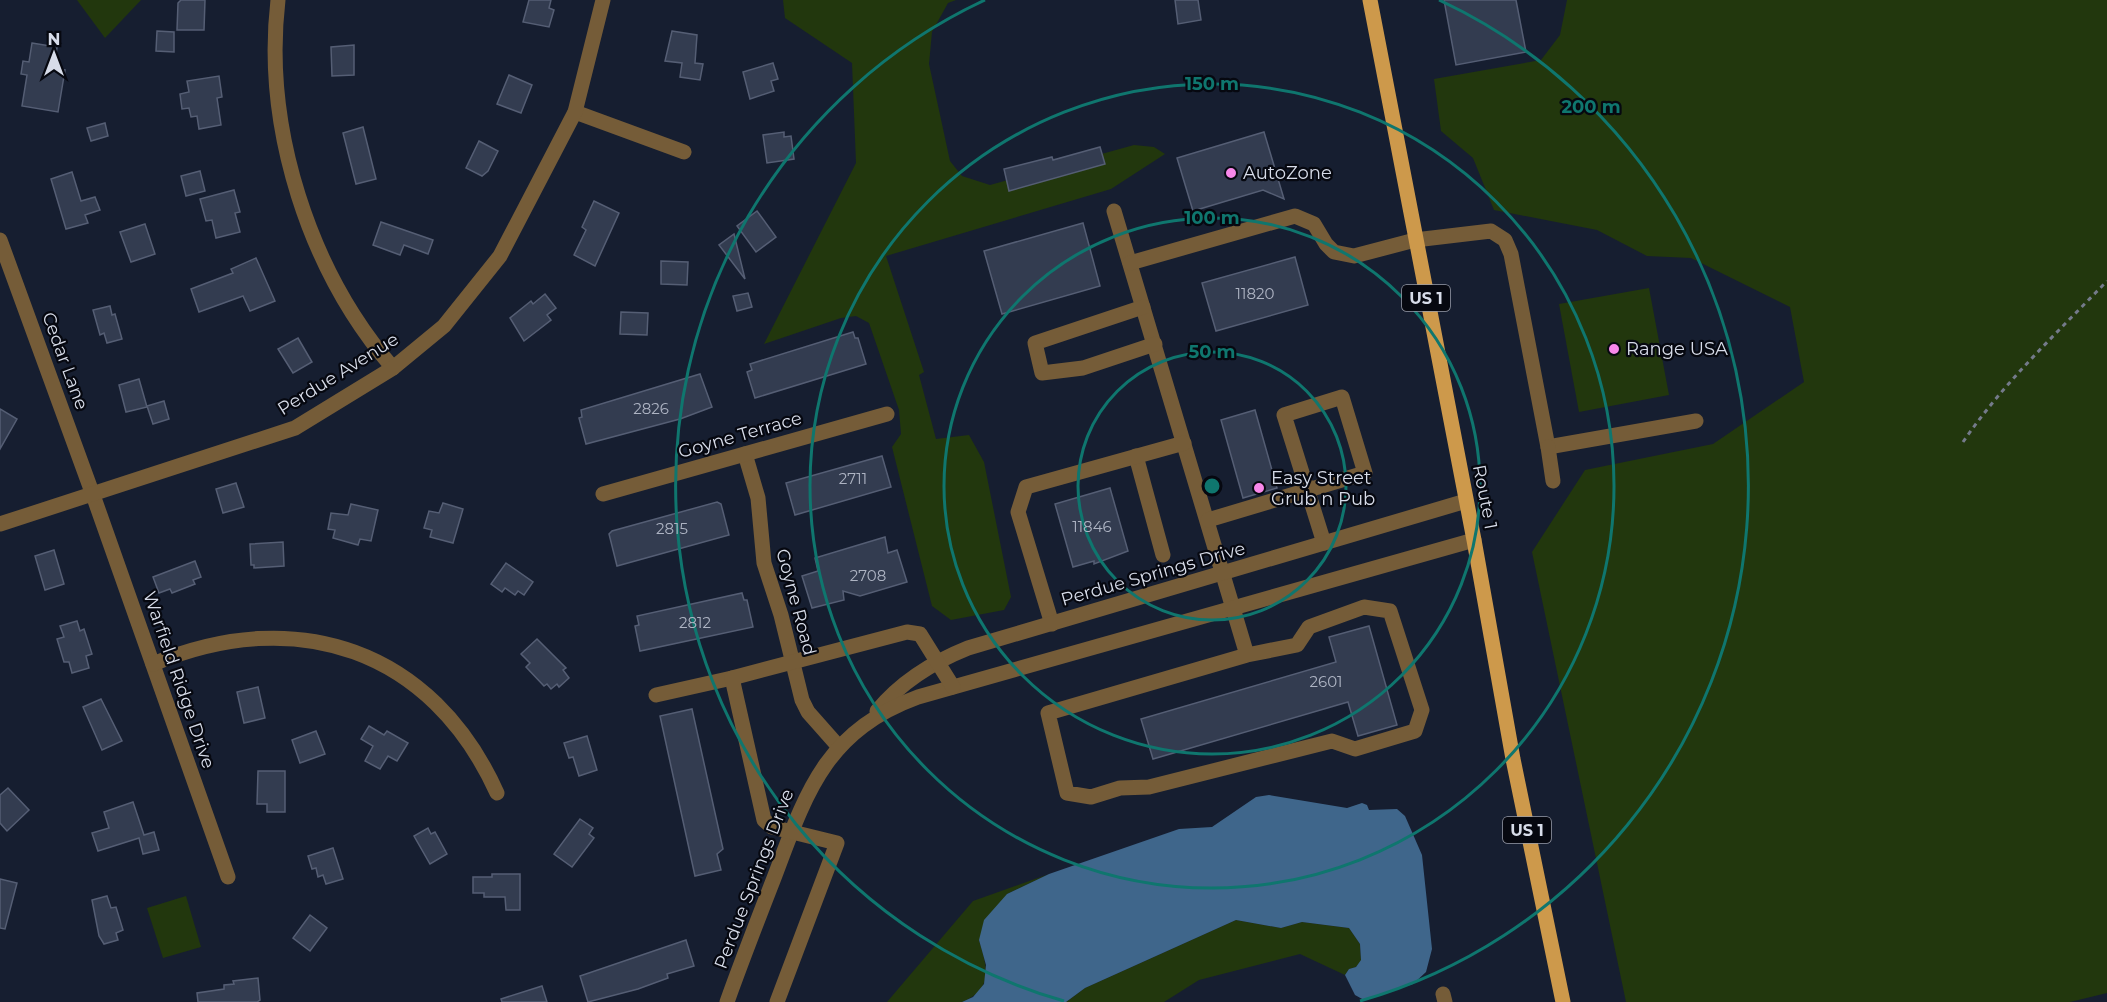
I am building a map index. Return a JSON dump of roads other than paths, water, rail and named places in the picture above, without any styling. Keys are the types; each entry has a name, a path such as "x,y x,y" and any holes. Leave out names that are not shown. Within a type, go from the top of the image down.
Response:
{"main road":[{"name":"Route 1","path":"1370,0 1474,540 1513,759 1563,1002"}],"street":[{"path":"278,0 275,38 277,79 282,125 292,171 310,228 335,283 369,340 393,368"},
{"name":"Perdue Avenue","path":"0,524 295,428 393,368 444,327 500,256 575,112 603,0"},
{"path":"575,112 684,152"},
{"path":"1114,211 1247,655"},
{"path":"1130,263 1295,216 1314,224 1326,244 1343,255 1354,256 1415,240 1491,231 1505,240 1511,255 1553,481"},
{"name":"Cedar Lane","path":"0,240 93,495"},
{"path":"1143,308 1035,343 1042,374 1083,368 1155,344"},
{"path":"1208,520 1308,490 1365,473 1342,397 1284,415 1308,490 1324,543"},
{"name":"Goyne Terrace","path":"603,494 887,414"},
{"path":"1548,447 1696,420"},
{"path":"1052,624 1018,512 1026,487 1184,443"},
{"name":"Goyne Road","path":"745,454 758,498 764,563 782,615 805,706 839,747"},
{"path":"1136,456 1163,555"},
{"name":"Warfield Ridge Drive","path":"93,495 228,877"},
{"name":"Perdue Springs Drive","path":"727,1002 790,831 813,782 839,747 870,720 903,685 938,662 968,648 1466,501"},
{"name":"Perdue Springs Drive","path":"870,720 893,706 953,687 1235,610 1474,540"},
{"path":"1364,607 1390,611 1422,710 1415,731 1355,749 1332,741 1149,787 1120,788 1091,797 1067,793 1048,713 1247,655 1297,645 1309,627 1364,607"},
{"path":"656,695 732,678 907,632 920,634 953,687"},
{"path":"153,664 216,642 249,637 282,637 315,641 345,649 397,673 423,692 471,743 497,793"},
{"path":"732,678 764,820 772,827 837,843 777,1002"}],"water":[{"path":"1269,795 1347,808 1362,803 1367,805 1369,810 1397,809 1405,816 1422,855 1432,949 1426,972 1413,984 1364,1000 1355,995 1345,975 1361,960 1360,944 1349,928 1302,922 1281,928 1236,920 1085,988 1066,1002 962,1002 973,997 984,984 986,965 979,940 984,920 1007,894 1049,874 1179,829 1212,827 1256,797"}],"place":[{"name":"AutoZone","path":"1231,173"},
{"name":"Range USA","path":"1614,349"},
{"name":"Easy Street Grub n Pub","path":"1259,488"}]}
